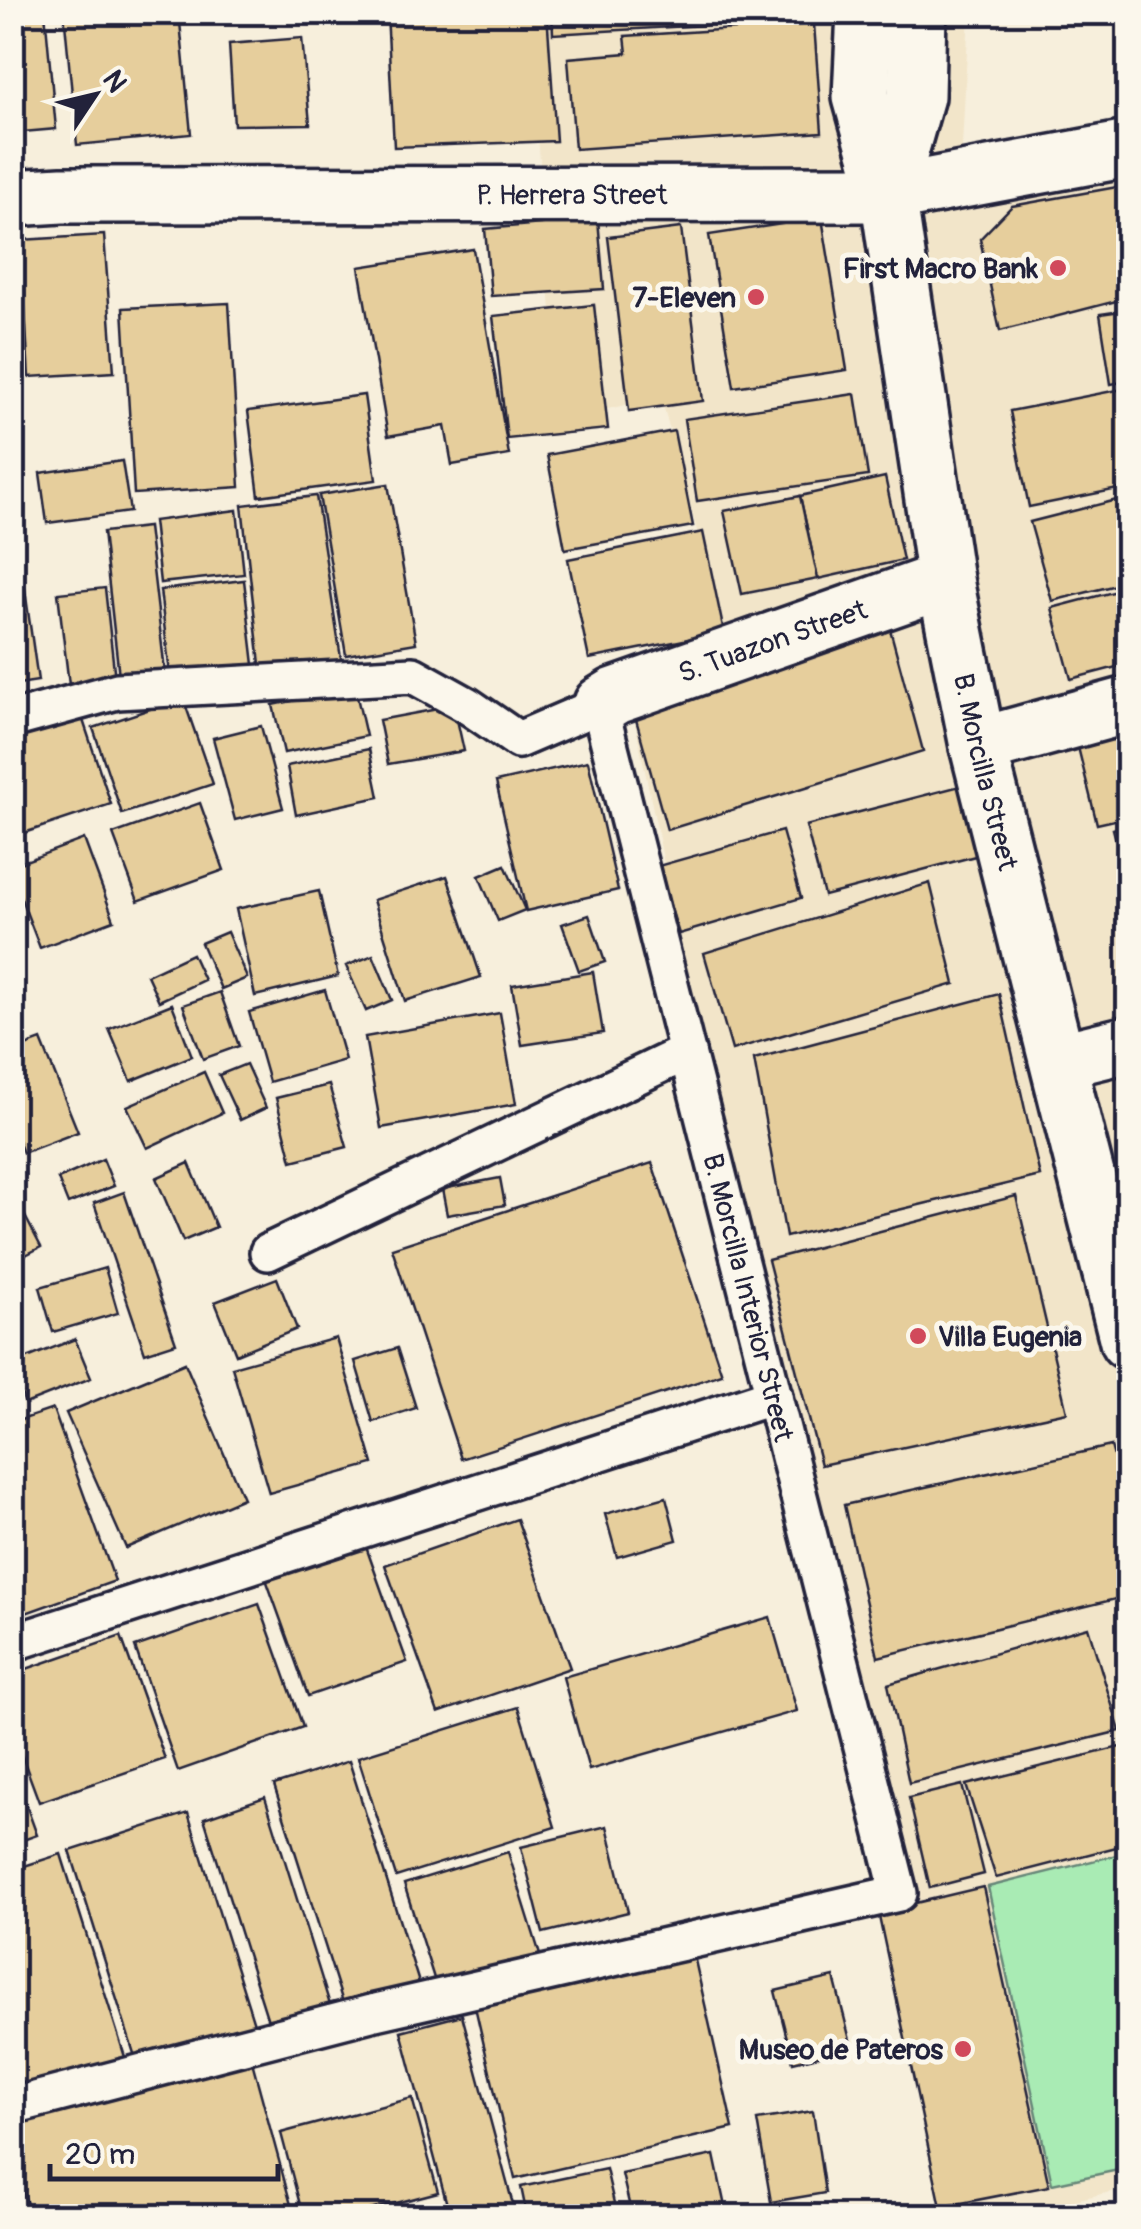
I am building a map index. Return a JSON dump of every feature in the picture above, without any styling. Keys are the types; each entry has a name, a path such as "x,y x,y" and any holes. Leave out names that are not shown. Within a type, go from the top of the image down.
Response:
{"main road":[{"name":"B. Morcilla Street","path":"865,12 861,97 888,194 945,580 978,746 1128,1341"},
{"name":"B. Morcilla Street","path":"888,194 916,96 918,12"},
{"name":"P. Herrera Street","path":"12,198 62,194 888,194 1128,149"},
{"name":"S. Tuazon Street","path":"602,704 615,696 945,580"},
{"path":"978,746 1128,705"},
{"path":"1059,1062 1128,1044"}],"lane":[{"path":"12,720 117,692 414,674 518,740 602,704"},
{"name":"B. Morcilla Interior Street","path":"12,2106 371,2013 899,1894 602,704"},
{"path":"268,1252 687,1052"},
{"path":"12,1643 774,1396"}],"shaded area":[{"path":"529,13 969,13 959,204 1128,174 1128,2212 1124,2189 1004,2216 943,2216 630,698 726,639 661,397 559,420"}],"green space":[{"path":"1128,1852 1128,2168 1052,2184 988,1887"}],"building":[{"path":"12,12 45,12 56,129 12,133"},
{"path":"64,12 179,12 191,134 77,145"},
{"path":"387,12 547,12 556,141 394,147"},
{"path":"552,12 705,12 705,25 553,34"},
{"path":"814,24 822,132 575,149 568,58 627,53 625,36"},
{"path":"302,38 310,124 234,125 229,44"},
{"name":"First Macro Bank","path":"1128,185 1128,298 1000,331 980,239 1012,206"},
{"path":"822,218 847,370 734,387 709,235"},
{"path":"598,219 604,289 491,296 485,229"},
{"path":"681,228 703,401 629,411 608,237"},
{"path":"104,235 114,372 29,377 21,240"},
{"path":"12,243 17,243 18,344 12,344"},
{"path":"473,249 509,455 452,465 445,426 388,436 359,267"},
{"path":"229,303 240,487 134,494 123,308"},
{"path":"594,305 608,429 507,439 493,316"},
{"path":"1128,310 1128,381 1111,384 1100,314"},
{"path":"1128,388 1128,487 1029,507 1010,411"},
{"path":"855,394 868,476 697,501 684,419"},
{"path":"364,395 376,480 259,496 248,411"},
{"path":"674,431 693,526 565,549 547,455"},
{"path":"122,461 130,512 47,523 40,473"},
{"path":"885,477 903,560 818,579 800,496"},
{"path":"388,484 416,643 346,655 319,495"},
{"path":"316,496 342,665 261,673 242,505"},
{"path":"800,496 818,579 742,594 724,511"},
{"path":"1128,497 1128,582 1052,601 1030,522"},
{"path":"12,498 38,681 12,685"},
{"path":"237,510 244,574 160,583 153,521"},
{"path":"148,527 166,680 120,685 103,532"},
{"path":"703,532 724,632 589,659 568,559"},
{"path":"244,580 255,673 171,682 160,590"},
{"path":"105,588 115,679 69,685 58,593"},
{"path":"1128,588 1128,664 1071,679 1052,608"},
{"path":"887,618 923,751 667,830 630,698"},
{"path":"355,688 366,736 284,753 273,705"},
{"path":"183,698 213,784 122,814 93,728"},
{"path":"454,706 464,751 388,764 379,720"},
{"path":"79,708 111,804 12,837 12,729"},
{"path":"261,726 283,808 235,820 213,738"},
{"path":"1128,726 1128,817 1097,824 1076,739"},
{"path":"369,749 379,797 296,815 287,766"},
{"path":"588,761 618,890 526,911 496,782"},
{"path":"960,786 979,855 824,896 806,826"},
{"path":"200,803 224,870 138,901 113,834"},
{"path":"1128,825 1128,887 1113,829"},
{"path":"782,831 801,898 679,934 658,866"},
{"path":"84,839 114,920 40,948 12,866"},
{"path":"505,865 525,910 498,921 479,876"},
{"path":"447,876 481,977 405,1001 373,900"},
{"path":"930,883 955,984 732,1050 704,953"},
{"path":"319,891 338,976 255,996 236,909"},
{"path":"589,915 605,962 579,971 562,924"},
{"path":"227,932 247,978 221,989 201,943"},
{"path":"192,954 204,980 159,1001 147,975"},
{"path":"373,955 392,1000 366,1011 346,966"},
{"path":"593,972 603,1033 522,1045 512,985"},
{"path":"325,990 345,1060 269,1082 249,1012"},
{"path":"220,992 239,1046 203,1059 183,1005"},
{"path":"999,994 1040,1176 786,1237 754,1059"},
{"path":"172,1004 192,1056 131,1081 109,1029"},
{"path":"500,1013 516,1104 381,1128 365,1037"},
{"path":"41,1040 78,1132 23,1153 12,1125 12,1051"},
{"path":"246,1064 266,1108 240,1120 219,1075"},
{"path":"204,1072 222,1113 147,1148 127,1106"},
{"path":"329,1085 347,1147 292,1161 276,1098"},
{"path":"103,1159 114,1186 68,1204 58,1179"},
{"path":"189,1163 216,1227 183,1241 156,1178"},
{"path":"652,1163 722,1374 461,1459 392,1248"},
{"path":"500,1178 505,1205 447,1215 442,1189"},
{"path":"12,1191 41,1247 12,1262"},
{"path":"124,1192 176,1343 145,1353 94,1203"},
{"name":"Villa Eugenia","path":"1016,1196 1067,1412 821,1465 768,1260"},
{"path":"105,1268 118,1313 53,1332 40,1287"},
{"path":"277,1278 297,1329 236,1354 215,1302"},
{"path":"336,1338 373,1464 269,1493 232,1367"},
{"path":"75,1339 91,1378 25,1404 12,1364"},
{"path":"397,1348 416,1408 373,1422 355,1361"},
{"path":"185,1363 243,1498 126,1548 66,1413"},
{"path":"53,1409 115,1581 12,1618 12,1423"},
{"path":"1111,1446 1128,1508 1128,1596 878,1657 844,1505"},
{"path":"666,1497 677,1540 617,1557 605,1514"},
{"path":"517,1519 570,1668 438,1713 385,1565"},
{"path":"365,1544 407,1662 308,1696 266,1579"},
{"path":"259,1604 303,1727 178,1771 135,1647"},
{"path":"770,1617 797,1711 589,1770 563,1677"},
{"path":"1088,1627 1120,1731 909,1783 888,1684"},
{"path":"121,1636 165,1759 39,1802 12,1729 12,1674"},
{"path":"518,1707 555,1827 396,1877 358,1757"},
{"path":"1128,1745 1128,1844 996,1878 966,1785"},
{"path":"349,1761 420,1986 345,2009 274,1785"},
{"path":"12,1766 37,1835 12,1844"},
{"path":"962,1785 984,1874 930,1888 909,1798"},
{"path":"265,1797 330,2005 269,2024 204,1818"},
{"path":"188,1813 254,2024 136,2060 70,1851"},
{"path":"607,1826 628,1912 543,1933 521,1847"},
{"path":"508,1852 540,1955 437,1988 404,1884"},
{"path":"61,1854 125,2057 12,2092 12,1870"},
{"name":"Museo de Pateros","path":"983,1887 1049,2186 941,2207 878,1912"},
{"path":"692,1947 733,2128 515,2179 473,1998"},
{"path":"834,1977 852,2048 793,2062 775,1991"},
{"path":"462,2015 516,2216 450,2216 401,2031"},
{"path":"250,2054 294,2216 30,2216 12,2149 12,2116"},
{"path":"412,2098 438,2192 347,2216 303,2216 281,2133"},
{"path":"813,2111 825,2193 771,2202 757,2120"},
{"path":"714,2155 727,2216 632,2216 622,2174"},
{"path":"606,2169 617,2216 527,2216 521,2187"}],"place":[{"name":"First Macro Bank","path":"1058,268"},
{"name":"7-Eleven","path":"756,297"},
{"name":"Villa Eugenia","path":"918,1336"},
{"name":"Museo de Pateros","path":"963,2049"}]}
